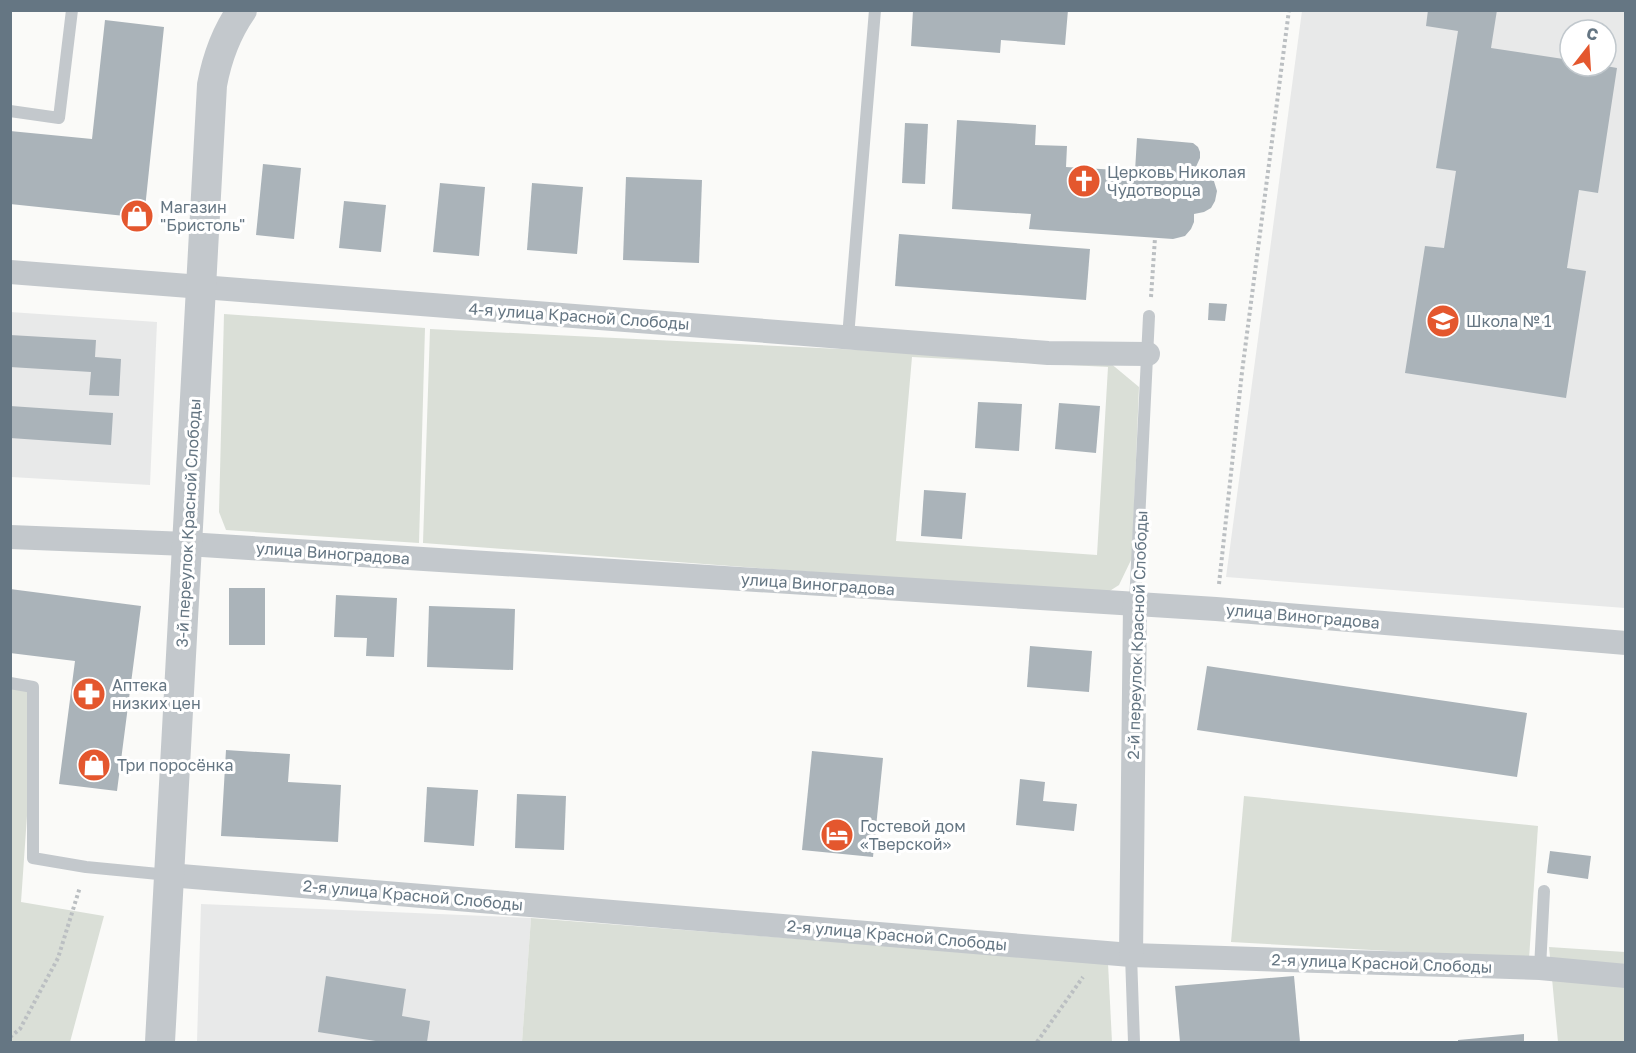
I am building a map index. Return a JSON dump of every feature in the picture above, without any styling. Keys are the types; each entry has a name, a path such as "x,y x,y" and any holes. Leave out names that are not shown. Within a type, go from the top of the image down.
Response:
{"street":[{"name":"3-й переулок Красной Слободы","path":"160,1042 212,85 221,48 242,10"},
{"name":"4-я улица Красной Слободы","path":"10,272 1048,353 1148,354"},
{"name":"улица Виноградова","path":"10,537 187,544 1216,609 1626,644"},
{"name":"2-й переулок Красной Слободы","path":"1131,955 1136,604"},
{"name":"2-я улица Красной Слободы","path":"169,875 1131,955 1540,968 1626,976"}],"lane":[{"path":"10,111 59,118 72,10"},
{"path":"848,337 874,10"},
{"name":"2-й переулок Красной Слободы","path":"1136,604 1149,316"},
{"path":"10,683 33,687 33,858 86,867 169,875"},
{"path":"1540,968 1544,891"},
{"path":"1131,955 1134,1042"}],"path":[{"path":"1216,609 1242,372 1289,10"},
{"path":"1149,316 1155,238"},
{"path":"10,1037 20,1029 58,958 86,867"},
{"path":"1037,1042 1100,952"}],"shaded area":[{"name":"Школа № 1","path":"1302,11 1625,11 1625,608 1226,577"},
{"path":"10,312 157,322 150,485 11,477"},
{"path":"224,314 425,328 419,543 226,530 219,512"},
{"path":"430,329 1109,362 1139,387 1132,558 1119,585 1105,594 423,543","holes":["912,357 1108,367 1097,555 896,541"]},
{"path":"11,684 36,687 21,902 104,916 70,1042 11,1042"},
{"path":"1244,796 1538,826 1529,959 1231,942"},
{"path":"201,904 531,918 522,1042 197,1042"},
{"path":"531,918 1108,963 1112,1042 522,1042"},
{"path":"1549,947 1625,952 1625,1042 1558,1042"}],"building":[{"path":"913,10 1068,10 1065,45 1001,40 1000,53 911,46"},
{"path":"1428,10 1497,10 1491,48 1558,58 1558,78 1615,78 1598,193 1579,190 1567,268 1586,271 1566,398 1405,373 1425,246 1444,248 1456,171 1436,168 1458,31 1426,26"},
{"path":"105,20 164,27 144,218 10,204 10,131 92,139"},
{"name":"Церковь Николая Чудотворца","path":"957,120 1036,125 1035,145 1067,146 1066,167 1135,171 1137,138 1193,143 1200,152 1195,169 1206,171 1213,178 1217,191 1215,201 1211,208 1194,214 1194,222 1185,236 1173,239 1029,229 1031,214 952,209"},
{"path":"905,123 928,124 925,184 902,183"},
{"path":"263,164 301,168 294,239 256,235"},
{"path":"626,177 702,180 699,263 623,260"},
{"path":"440,183 485,187 479,256 433,252"},
{"path":"532,183 583,187 577,254 527,250"},
{"path":"344,201 386,205 381,252 339,248"},
{"path":"899,234 1090,249 1086,300 895,286"},
{"path":"1209,303 1227,304 1225,321 1208,320"},
{"path":"10,335 96,340 95,357 121,359 119,396 89,395 91,372 10,367"},
{"path":"978,402 1022,404 1019,451 975,448"},
{"path":"1059,403 1100,406 1096,453 1055,449"},
{"path":"10,406 113,413 111,445 10,438"},
{"path":"924,490 966,493 962,539 921,536"},
{"path":"229,588 265,588 265,645 229,645"},
{"path":"10,589 141,606 117,791 59,784 75,661 10,653"},
{"path":"336,595 397,598 394,657 366,656 367,638 334,637"},
{"path":"429,606 515,609 513,670 427,667"},
{"path":"1030,646 1092,651 1089,692 1027,687"},
{"path":"1207,666 1527,713 1517,777 1197,730"},
{"path":"226,750 290,754 288,782 341,785 338,842 221,836"},
{"path":"812,751 883,758 873,857 802,850"},
{"path":"1020,779 1045,782 1043,801 1077,804 1074,831 1016,825"},
{"path":"427,787 478,790 474,846 424,842"},
{"path":"517,794 566,796 564,850 515,848"},
{"path":"1550,851 1591,856 1588,879 1547,873"},
{"path":"326,976 406,989 402,1016 430,1021 427,1042 382,1042 318,1032"},
{"path":"1294,976 1300,1042 1180,1042 1175,986"},
{"path":"1524,1034 1524,1042 1458,1042 1458,1040"}],"place":[{"name":"Церковь Николая Чудотворца","path":"1084,181"},
{"name":"Магазин \"Бристоль\"","path":"137,216"},
{"name":"Школа № 1","path":"1443,321"},
{"name":"Аптека низких цен","path":"89,694"},
{"name":"Три поросёнка","path":"94,765"},
{"name":"Гостевой дом «Тверской»","path":"837,835"}]}
